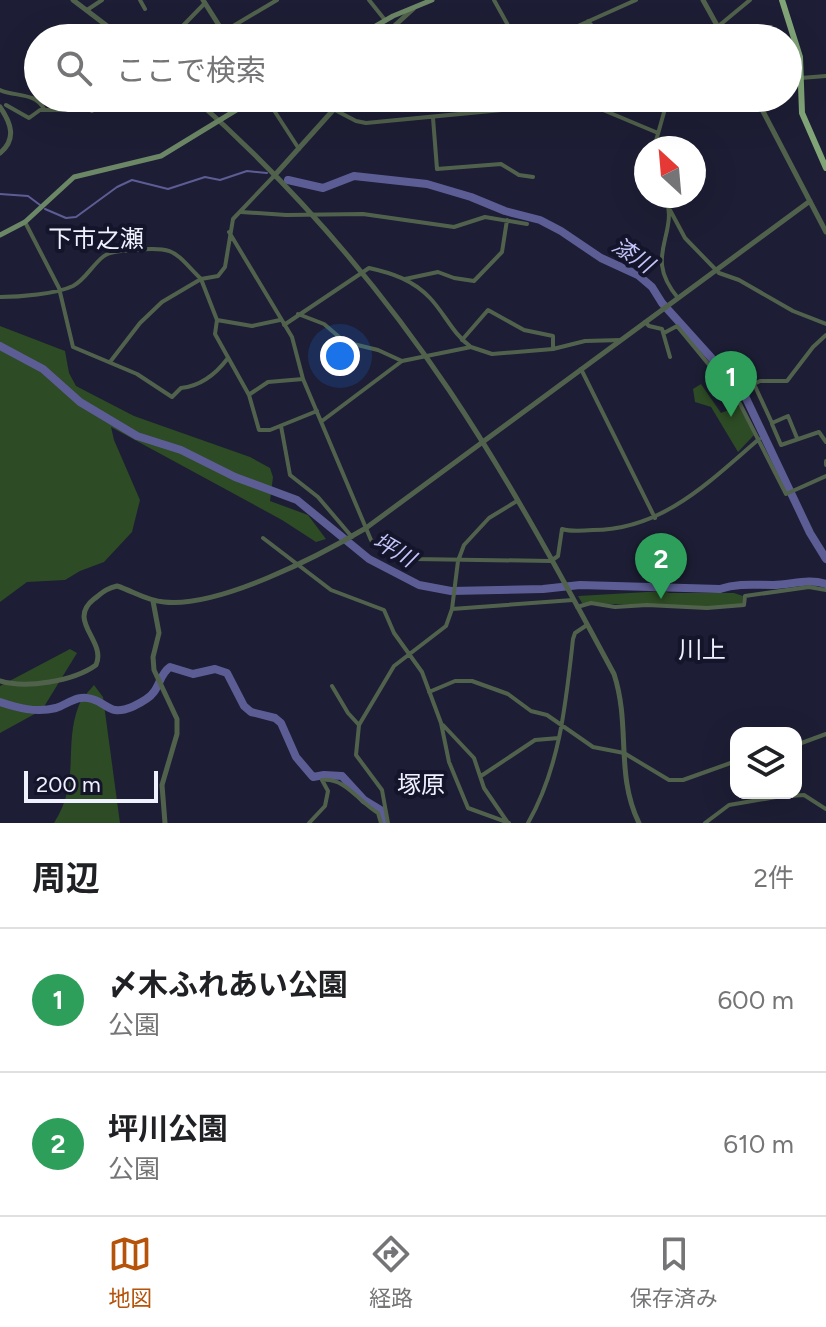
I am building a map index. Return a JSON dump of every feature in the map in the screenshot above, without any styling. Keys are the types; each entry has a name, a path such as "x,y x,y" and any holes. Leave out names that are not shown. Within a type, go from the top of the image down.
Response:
{"main road":[{"path":"378,24 432,0"},
{"path":"782,0 790,24"},
{"path":"802,79 802,113 826,168"},
{"path":"0,235 27,220 74,177 161,156 234,112"}],"street":[{"path":"73,0 107,24"},
{"path":"87,0 88,8"},
{"path":"88,8 102,0"},
{"path":"140,0 145,9"},
{"path":"241,24 277,0"},
{"path":"369,0 385,20"},
{"path":"494,0 507,24"},
{"path":"581,24 636,0"},
{"path":"703,0 716,24"},
{"path":"720,24 750,0"},
{"path":"184,24 204,2 218,24"},
{"path":"394,24 419,5"},
{"path":"802,79 826,76"},
{"path":"0,90 24,95"},
{"path":"3,106 27,118 38,112"},
{"path":"0,153 9,144 11,134 3,106"},
{"path":"210,112 311,215 360,272 424,356 483,444 614,674 624,714 626,785 639,823"},
{"path":"275,112 299,149"},
{"path":"110,362 140,323 162,302 201,279 218,276 225,267 233,219 333,112"},
{"path":"339,112 366,123 484,112"},
{"path":"609,112 658,133"},
{"path":"657,136 664,112"},
{"path":"763,112 826,232"},
{"path":"433,118 437,169 501,164 519,175 533,177"},
{"path":"0,681 19,685 74,677 99,660 84,621 84,609 104,591 117,586 153,601 174,603 227,592 298,564 366,528 810,201"},
{"path":"670,210 685,238 716,270 793,311 826,324"},
{"path":"670,210 662,262 664,281 678,298"},
{"path":"239,212 363,214 454,227 485,217 527,224"},
{"path":"27,220 59,288 73,347 148,380 172,397 181,388 191,387 216,373 229,357"},
{"path":"405,279 438,272 474,281 502,252 507,220"},
{"path":"229,232 292,337 303,379 371,540 391,554 458,561 551,561 558,556 562,529 616,530 655,518 698,490 759,439"},
{"path":"0,297 25,297 74,286 110,252 160,247 188,262 201,279 217,320 215,334 249,395 259,430 270,430 317,411"},
{"path":"284,325 369,268 405,279 429,297 462,340 471,347 492,354 553,349 585,341 621,340"},
{"path":"462,340 488,310 524,330 553,336 553,349"},
{"path":"298,314 324,324 345,342 378,350 402,361"},
{"path":"217,320 252,326 280,320"},
{"path":"645,322 662,329 670,357"},
{"path":"664,333 677,326 738,400 786,494 826,476"},
{"path":"797,438 781,445 754,384 765,380 787,381 826,335"},
{"path":"322,421 402,361 471,347"},
{"path":"581,369 655,518"},
{"path":"249,395 268,382 303,379"},
{"path":"772,423 788,416 799,441 819,432 826,442"},
{"path":"281,426 290,475 318,497 349,538"},
{"path":"388,823 382,790 356,755 359,725 394,666 446,626 464,545 489,518 517,501"},
{"path":"263,538 331,590 384,610 394,633 422,672 441,723 449,762 468,808 508,823"},
{"path":"577,607 591,603 615,607 707,608 744,605 745,596 809,587 826,590"},
{"path":"452,609 573,600"},
{"path":"153,601 159,633 153,657 156,677 175,711 178,727 162,785 165,823"},
{"path":"528,823 547,784 563,725 573,639 575,633 587,625"},
{"path":"429,692 455,681 472,681 508,694 531,711 547,715 593,747 624,753 661,777 675,781 730,764"},
{"path":"332,686 359,725"},
{"path":"441,723 474,758 484,788 508,823"},
{"path":"802,743 826,734"},
{"path":"481,776 535,740 559,738"},
{"path":"309,823 325,806 328,791 322,780 329,779 341,783 378,813 381,823"},
{"path":"705,823 729,805 776,797 804,795 826,809"}],"green space":[{"path":"0,326 65,351 69,373 76,386 134,416 250,457 270,468 273,477 270,501 308,515 326,539 316,542 282,520 111,427 140,500 132,532 104,562 65,580 27,582 0,602"},
{"path":"701,384 721,413 739,406 754,435 738,452 711,407 695,402 693,389"},
{"path":"664,591 734,593 743,596 742,604 707,607 582,603 578,596"},
{"path":"70,649 77,653 42,710 0,733 0,686"},
{"path":"94,685 103,697 120,823 54,823 62,808 70,778 74,720 80,702"}],"waterway":[{"name":"漆川","path":"45,209 66,218 76,217 117,187 132,180 168,189 205,177 220,180 247,171 267,173"},
{"name":"漆川","path":"288,180 323,188 354,176 427,184 540,220 601,258 638,275 652,287 662,303 744,394 810,533 826,559"},
{"name":"漆川","path":"0,194 28,196 40,205"},
{"name":"坪川","path":"0,346 43,369 80,402 137,436 181,450 235,477 297,500 369,559 419,585 451,591 580,585 720,589 740,585 826,584"},
{"path":"0,702 41,710 87,698 118,710 132,707 151,695 170,667 193,674 215,669 227,673 244,706 251,712 275,718 281,723 296,757 313,777 342,776 364,800 382,811 384,823"}],"place":[{"name":"〆木ふれあい公園","path":"731,417"},
{"name":"坪川公園","path":"661,599"}],"district":[{"name":"下市之瀬","path":"96,238"},
{"name":"川上","path":"702,649"},
{"name":"塚原","path":"421,784"}]}
